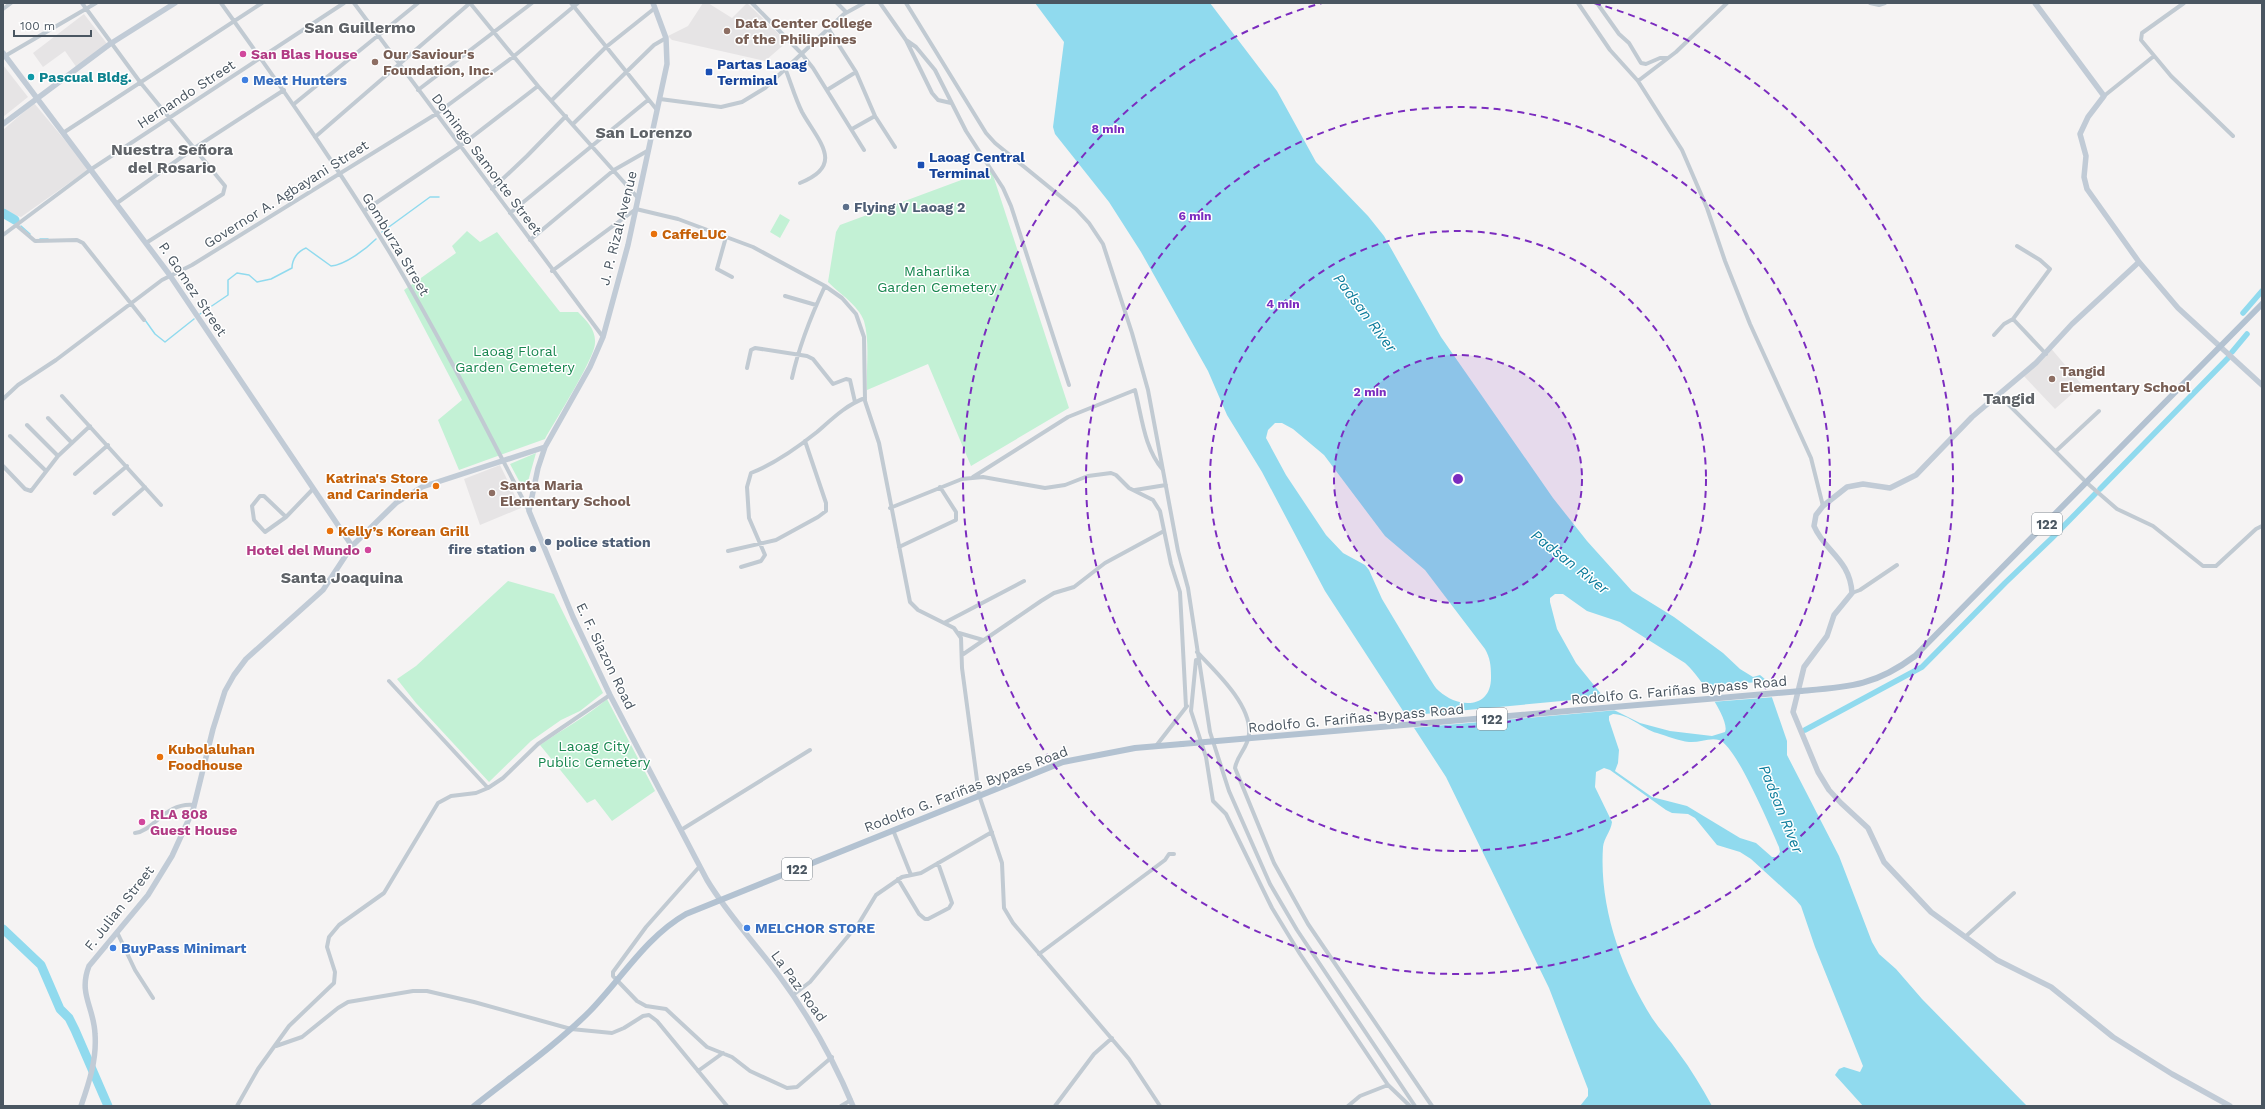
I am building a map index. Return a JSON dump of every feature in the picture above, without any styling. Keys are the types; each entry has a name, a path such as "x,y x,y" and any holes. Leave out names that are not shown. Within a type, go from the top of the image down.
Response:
{"main road":[{"name":"Rodolfo G. Fariñas Bypass Road","path":"474,1106 571,1029 618,980 654,937 667,925 686,914 719,900 1063,762 1100,754 1155,746 1843,688 1870,682 1896,670 1939,634 2262,304"}],"street":[{"path":"3,9 11,3"},
{"path":"82,3 110,44 193,149 225,186 223,194 146,243"},
{"path":"4,55 96,3"},
{"path":"3,124 110,44 175,3"},
{"name":"Gomburza Street","path":"221,3 294,104 364,211 436,333 529,511"},
{"path":"63,132 262,3"},
{"name":"Hernando Street","path":"3,235 90,170 344,3"},
{"name":"Domingo Samonte Street","path":"354,3 459,147 603,337"},
{"path":"294,104 418,3"},
{"path":"315,137 470,3 513,57 638,198"},
{"path":"418,90 532,3"},
{"path":"571,3 657,110"},
{"name":"Governor A. Agbayani Street","path":"3,399 18,385 170,275 192,265 436,114 513,57 578,3"},
{"path":"752,3 801,53 827,90 864,150"},
{"path":"838,3 846,12"},
{"path":"660,99 721,107 742,102 765,88 846,12 864,3"},
{"path":"880,3 906,40 932,93 938,100 951,103"},
{"path":"906,3 986,133 994,143 1076,209 1089,223 1103,244 1132,333 1148,390 1178,550 1188,588 1210,732 1229,791 1270,884 1297,930 1415,1106"},
{"path":"1578,3 1610,50 1638,81 1665,120 1682,150 1696,181 1750,324 1811,458 1823,506"},
{"path":"1596,3 1619,34 1632,46 1641,63 1646,64 1660,58 1667,58"},
{"path":"1638,81 1686,43 1727,3"},
{"path":"1870,3 1879,5 1885,3"},
{"path":"2035,3 2104,96"},
{"path":"2184,3 2141,35 2141,40 2154,56 2234,136"},
{"path":"552,100 606,48 654,5"},
{"name":"J. P. Rizal Avenue","path":"545,447 590,367 603,337 636,209 667,64 666,38 654,5"},
{"path":"828,28 856,72 875,116 895,147"},
{"path":"573,124 654,45 666,38"},
{"path":"906,40 916,47 935,70 951,103 1003,188 1011,206 1069,385"},
{"name":"P. Gomez Street","path":"4,55 170,275 352,546"},
{"path":"2154,56 2104,96 2088,116 2080,134 2087,162 2085,183 2095,201 2139,262 2178,308 2262,385"},
{"path":"786,68 796,98 826,154 824,166 814,177 800,183"},
{"path":"827,90 856,72"},
{"path":"364,211 459,147 538,86"},
{"path":"117,203 193,149 284,90"},
{"path":"510,213 648,100"},
{"path":"492,189 566,116"},
{"path":"852,129 875,116"},
{"path":"530,240 614,170 650,149"},
{"path":"552,271 636,209 678,219 753,247 825,286 848,305 856,314 862,328 864,346 865,398 879,443 890,508 911,605 959,633 983,640"},
{"path":"16,225 35,241 77,240 83,243 144,320"},
{"path":"726,237 717,269 732,277"},
{"path":"1994,335 2004,324 2013,319 2050,269 2040,260 2017,246"},
{"path":"1852,593 1843,563 1821,538 1814,526 1816,515 1823,506 1834,496 1857,484 1890,488 1907,480 1924,467 1972,417 2046,354 2072,324 2139,262"},
{"path":"792,378 797,355 816,304 825,286"},
{"path":"785,296 816,304"},
{"path":"2013,319 2046,354"},
{"path":"747,368 751,350 755,348 807,356 813,359 833,384 846,379 850,380 855,402"},
{"path":"890,508 958,480 972,477 1068,417 1135,390 1150,450 1154,460 1163,470"},
{"path":"1999,395 2087,483 2117,510 2153,526 2197,563 2207,567 2216,566 2256,529 2262,526"},
{"path":"62,396 161,505"},
{"path":"740,567 761,561 765,555 749,518 747,498 749,476 751,473 763,469 805,440 855,402 865,398"},
{"path":"2056,451 2099,411"},
{"path":"48,418 72,443"},
{"path":"27,425 58,456"},
{"path":"3,466 28,491 33,489 45,470 90,426"},
{"path":"10,436 45,470"},
{"path":"728,551 760,542 776,540 826,511 826,504 805,440"},
{"path":"75,474 108,445"},
{"path":"529,511 538,468 545,447"},
{"name":"F. Julian Street","path":"81,1106 88,1086 95,1054 95,1033 84,992 85,977 89,966 148,895 164,870 186,827 194,806 213,729 225,691 234,675 263,642 323,590 352,546 386,510 412,492 432,483 545,447"},
{"path":"95,493 127,466"},
{"path":"972,477 1045,488 1065,485 1088,476 1111,473 1116,475 1134,490 1156,502 1160,511 1171,564 1180,592 1186,707"},
{"path":"1134,490 1166,486"},
{"path":"114,514 145,487"},
{"path":"899,548 956,520 956,512 940,487"},
{"path":"286,517 264,496 260,496 252,506 254,520 265,532 286,517 313,489"},
{"name":"E. F. Siazon Road","path":"529,511 573,617 610,695 700,866"},
{"path":"962,655 1054,593 1074,587 1105,563 1164,531"},
{"path":"1897,565 1860,590 1852,593 1834,615 1827,636 1801,673 1793,712 1795,721 1813,756 1818,772 1829,790 1868,828 1884,862 1931,912 2015,970 2051,987 2113,1037 2172,1074 2230,1106"},
{"path":"944,623 1024,581"},
{"path":"959,633 962,643 970,737 979,795 1002,864 1004,908 1013,924 1134,1065 1160,1106"},
{"path":"1197,651 1191,711 1206,757 1213,801 1226,814 1272,908 1388,1085 1410,1106"},
{"path":"1197,651 1227,685 1247,717 1249,735 1246,748 1236,762 1235,768 1274,863 1308,924 1432,1106"},
{"path":"389,681 488,788"},
{"path":"237,1106 258,1069 295,1019 334,983 335,972 327,943 333,931 384,893 395,878 404,857 434,808 441,800 451,796 476,793 488,788 503,778 548,737 610,695"},
{"path":"1155,746 1191,702"},
{"path":"681,830 810,750"},
{"path":"135,833 142,833 157,818 185,804 194,806"},
{"path":"893,830 911,875"},
{"path":"793,995 810,982 859,923 872,899 898,879 921,873 992,832"},
{"path":"1039,954 1165,860 1169,854 1174,854"},
{"path":"898,879 919,914 924,919 928,919 950,908 952,903 938,863"},
{"path":"700,866 630,948 613,972 613,976 637,1001 642,1004 666,1009 707,1047 737,1060 754,1074 790,1088 797,1087 832,1057"},
{"name":"La Paz Road","path":"700,866 719,900 793,995 832,1057 854,1106"},
{"path":"1966,937 2014,893"},
{"path":"117,932 135,970 153,998"},
{"path":"276,1046 302,1037 338,1008 348,1002 414,991 451,996 571,1029 612,1033 624,1028 643,1016 649,1016 657,1021 727,1106"},
{"path":"1055,1106 1094,1054 1112,1038"},
{"path":"698,1071 723,1053"},
{"path":"1348,1106 1370,1091 1388,1085"},
{"path":"841,1106 851,1100"}],"shaded area":[{"name":"Data Center College of the Philippines","path":"703,3 708,3 732,18 747,3 787,42 765,61 672,40 668,36 688,26"},
{"path":"84,14 108,45 77,68 65,51 43,67 33,53"},
{"path":"3,65 28,97 3,117"},
{"path":"34,103 89,169 21,217 3,211 3,130"},
{"name":"Tangid Elementary School","path":"2049,346 2082,385 2055,409 2021,373"},
{"name":"Santa Maria Elementary School","path":"500,465 521,508 480,525 464,479"}],"green space":[{"name":"Maharlika Garden Cemetery","path":"991,169 1069,408 971,466 928,364 867,390 867,338 864,321 858,310 828,282 836,232 840,225"},
{"path":"780,214 790,220 780,238 770,232"},
{"name":"Laoag Floral Garden Cemetery","path":"467,231 480,242 497,232 560,312 578,312 585,319 594,334 595,343 589,362 545,439 459,470 438,420 462,400 404,290 456,253 452,246"},
{"path":"536,453 525,492 510,464"},
{"path":"508,581 554,594 603,693 580,711 561,720 531,741 489,782 416,703 397,679 416,666"},
{"name":"Laoag City Public Cemetery","path":"607,699 655,791 612,821 595,799 587,803 540,745 583,717"}],"water":[{"name":"Padsan River","path":"1035,3 1210,3 1277,91 1316,162 1368,216 1384,236 1441,337 1553,498 1587,541 1632,591 1674,617 1723,653 1740,669 1753,677 1760,675 1766,680 1787,741 1787,755 1839,856 1872,942 1879,954 1896,969 1922,999 2027,1106 1863,1106 1835,1075 1839,1069 1844,1067 1860,1072 1863,1066 1815,947 1801,906 1751,859 1740,852 1717,845 1695,818 1688,814 1672,813 1666,810 1610,770 1604,768 1596,772 1595,787 1612,822 1603,847 1603,870 1605,892 1614,936 1631,979 1641,999 1652,1018 1687,1065 1712,1106 1580,1106 1588,1096 1588,1089 1549,988 1446,777 1325,591 1262,472 1227,415 1208,371 1141,252 1109,202 1055,134 1053,127 1064,42","holes":["1275,423 1282,423 1293,429 1324,455 1385,536 1425,570 1485,649 1491,668 1490,687 1486,695 1480,700 1473,703 1456,701 1447,697 1435,687 1382,599 1369,570 1365,565 1343,553 1326,535 1286,475 1266,438 1268,430","1555,594 1563,594 1587,611 1620,622 1685,663 1697,676 1718,707 1723,717 1725,732 1712,736 1670,731 1640,723 1614,710 1576,663 1557,629 1550,598","1613,714 1625,716 1651,731 1681,741 1693,742 1716,739 1726,745 1743,771 1761,807 1779,847 1780,852 1777,857 1772,857 1756,843 1740,838 1687,806 1652,797 1615,771 1618,763 1619,750 1609,716"]}],"pier":[{"path":"1768,681 1775,697 1711,702 1703,687"},
{"path":"1605,697 1618,710 1411,728 1403,716"}],"waterway":[{"path":"382,232 430,197 439,197"},
{"path":"3,213 15,220"},
{"path":"21,226 30,234"},
{"path":"40,239 48,239"},
{"path":"200,314 228,295 228,280 237,273 249,275 257,282 271,279 292,268 296,256 300,251 306,248 331,266 337,265 355,256 376,239"},
{"path":"2243,313 2262,291"},
{"path":"145,320 155,334 165,342 194,319"},
{"path":"2232,352 2247,334"},
{"path":"2100,489 2230,356"},
{"path":"1805,730 1922,667 2096,493"},
{"path":"3,929 41,965 60,1009 69,1018 75,1030 108,1106"}],"place":[{"name":"Data Center College of the Philippines","path":"727,31"},
{"name":"San Blas House","path":"243,54"},
{"name":"Our Saviour's Foundation, Inc.","path":"375,62"},
{"name":"Partas Laoag Terminal","path":"709,72"},
{"name":"Pascual Bldg.","path":"31,77"},
{"name":"Meat Hunters","path":"245,80"},
{"name":"Laoag Central Terminal","path":"921,165"},
{"name":"Flying V Laoag 2","path":"846,207"},
{"name":"CaffeLUC","path":"654,234"},
{"name":"Tangid Elementary School","path":"2052,379"},
{"name":"Katrina's Store and Carinderia","path":"436,486"},
{"name":"Santa Maria Elementary School","path":"492,493"},
{"name":"Kelly’s Korean Grill","path":"330,531"},
{"name":"police station","path":"548,542"},
{"name":"fire station","path":"533,549"},
{"name":"Hotel del Mundo","path":"368,550"},
{"name":"Kubolaluhan Foodhouse","path":"160,757"},
{"name":"RLA 808 Guest House","path":"142,822"},
{"name":"MELCHOR STORE","path":"747,928"},
{"name":"BuyPass Minimart","path":"113,948"}],"district":[{"name":"San Guillermo","path":"360,27"},
{"name":"San Lorenzo","path":"644,132"},
{"name":"Nuestra Señora del Rosario","path":"172,158"},
{"name":"Tangid","path":"2009,398"},
{"name":"Santa Joaquina","path":"342,577"}]}
